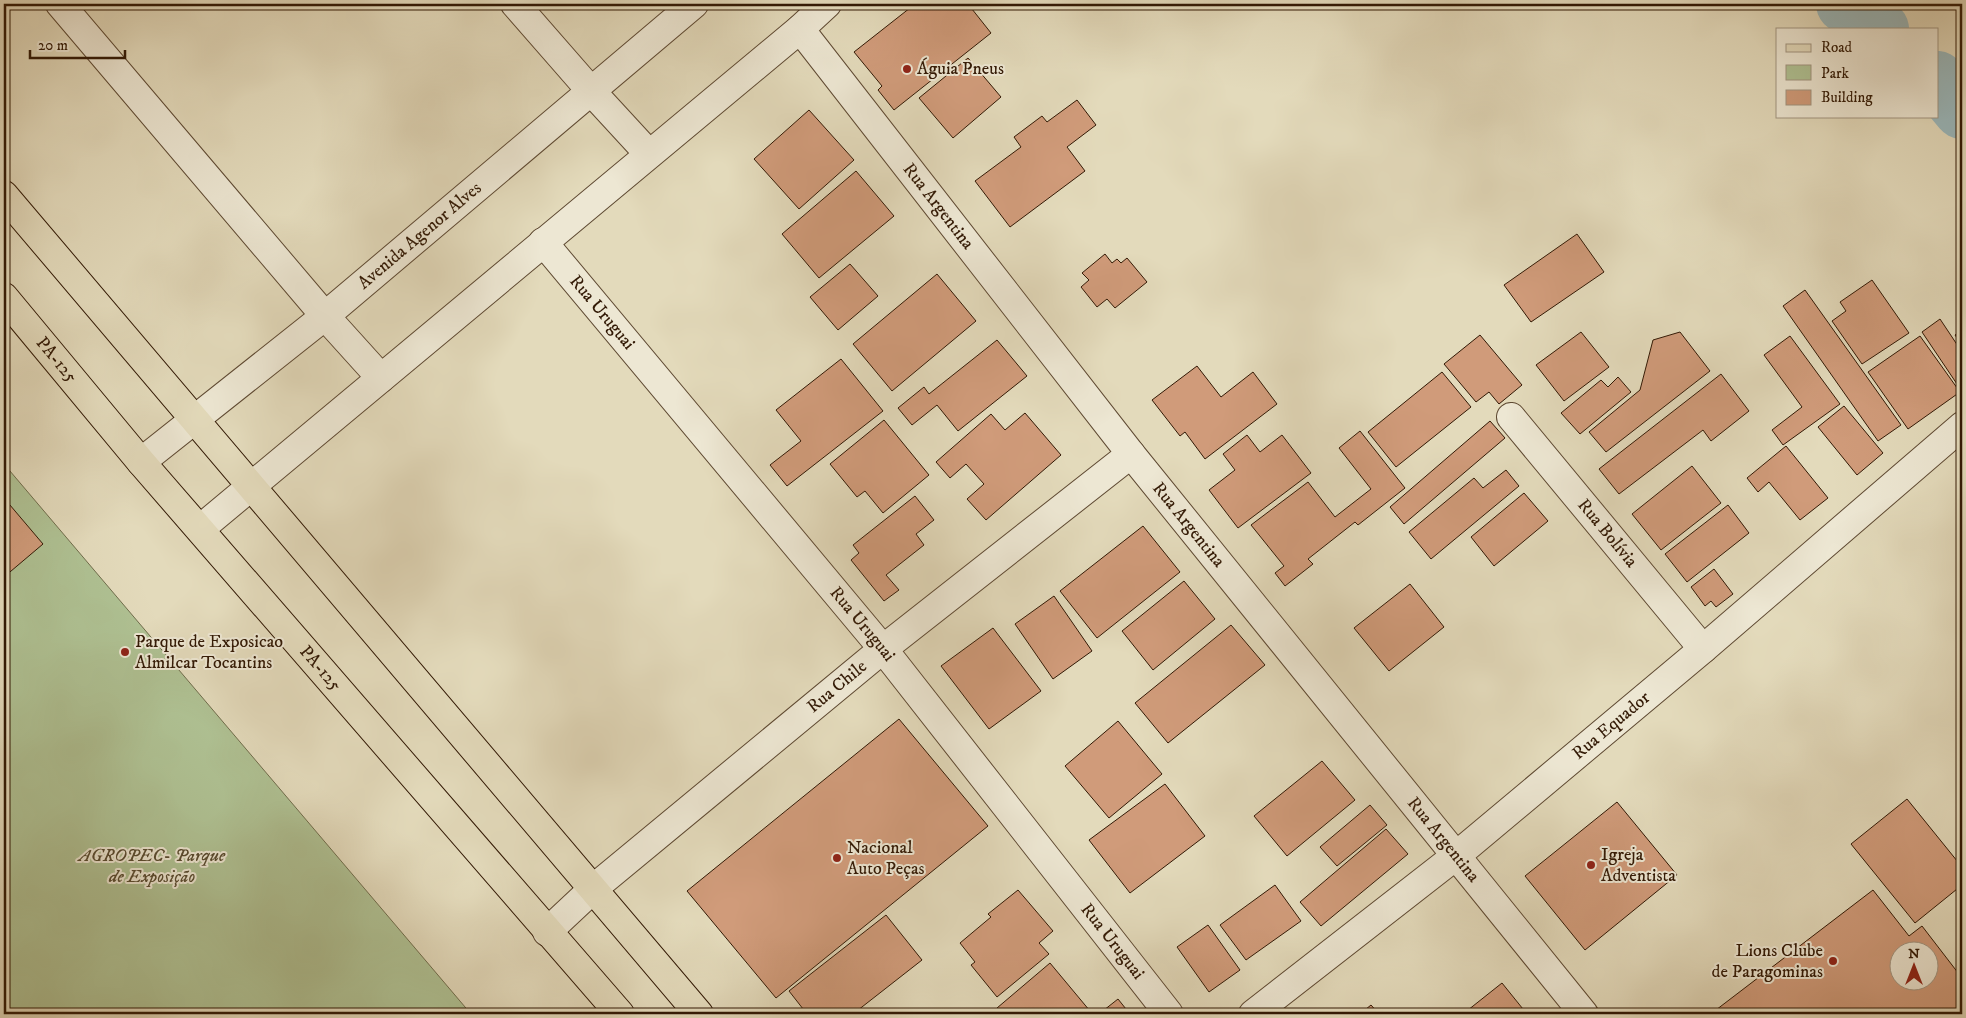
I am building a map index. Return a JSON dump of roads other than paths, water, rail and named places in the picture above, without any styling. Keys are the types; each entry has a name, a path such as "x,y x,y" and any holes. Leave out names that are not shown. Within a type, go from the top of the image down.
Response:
{"main road":[{"path":"4,195 249,487 594,888 698,1014"},
{"name":"PA-125","path":"4,297 141,462 620,1014"}],"street":[{"path":"60,4 324,316 381,378"},
{"path":"516,4 591,91 649,154"},
{"name":"Avenida Agenor Alves","path":"141,462 324,316 694,4"},
{"path":"200,529 828,4"},
{"name":"Rua Argentina","path":"800,29 1131,454 1584,1014"},
{"name":"Rua Uruguai","path":"543,242 883,649 1169,1014"},
{"name":"Rua Bolívia","path":"1512,418 1703,649"},
{"name":"Rua Equador","path":"1253,1014 1457,855 1703,649 1962,426"},
{"name":"Rua Chile","path":"547,932 594,888 883,649 1131,454"}],"waterway":[{"path":"1845,4 1879,28"},
{"path":"1938,81 1962,110"}],"place":[{"name":"Águia Pneus","path":"907,69"},
{"name":"Parque de Exposicao Almilcar Tocantins","path":"125,652"},
{"name":"Nacional Auto Peças","path":"837,858"},
{"name":"Igreja Adventista","path":"1591,865"},
{"name":"Lions Clube de Paragominas","path":"1833,961"}],"park label":[{"name":"AGROPEC- Parque de Exposição","path":"152,866"}]}
